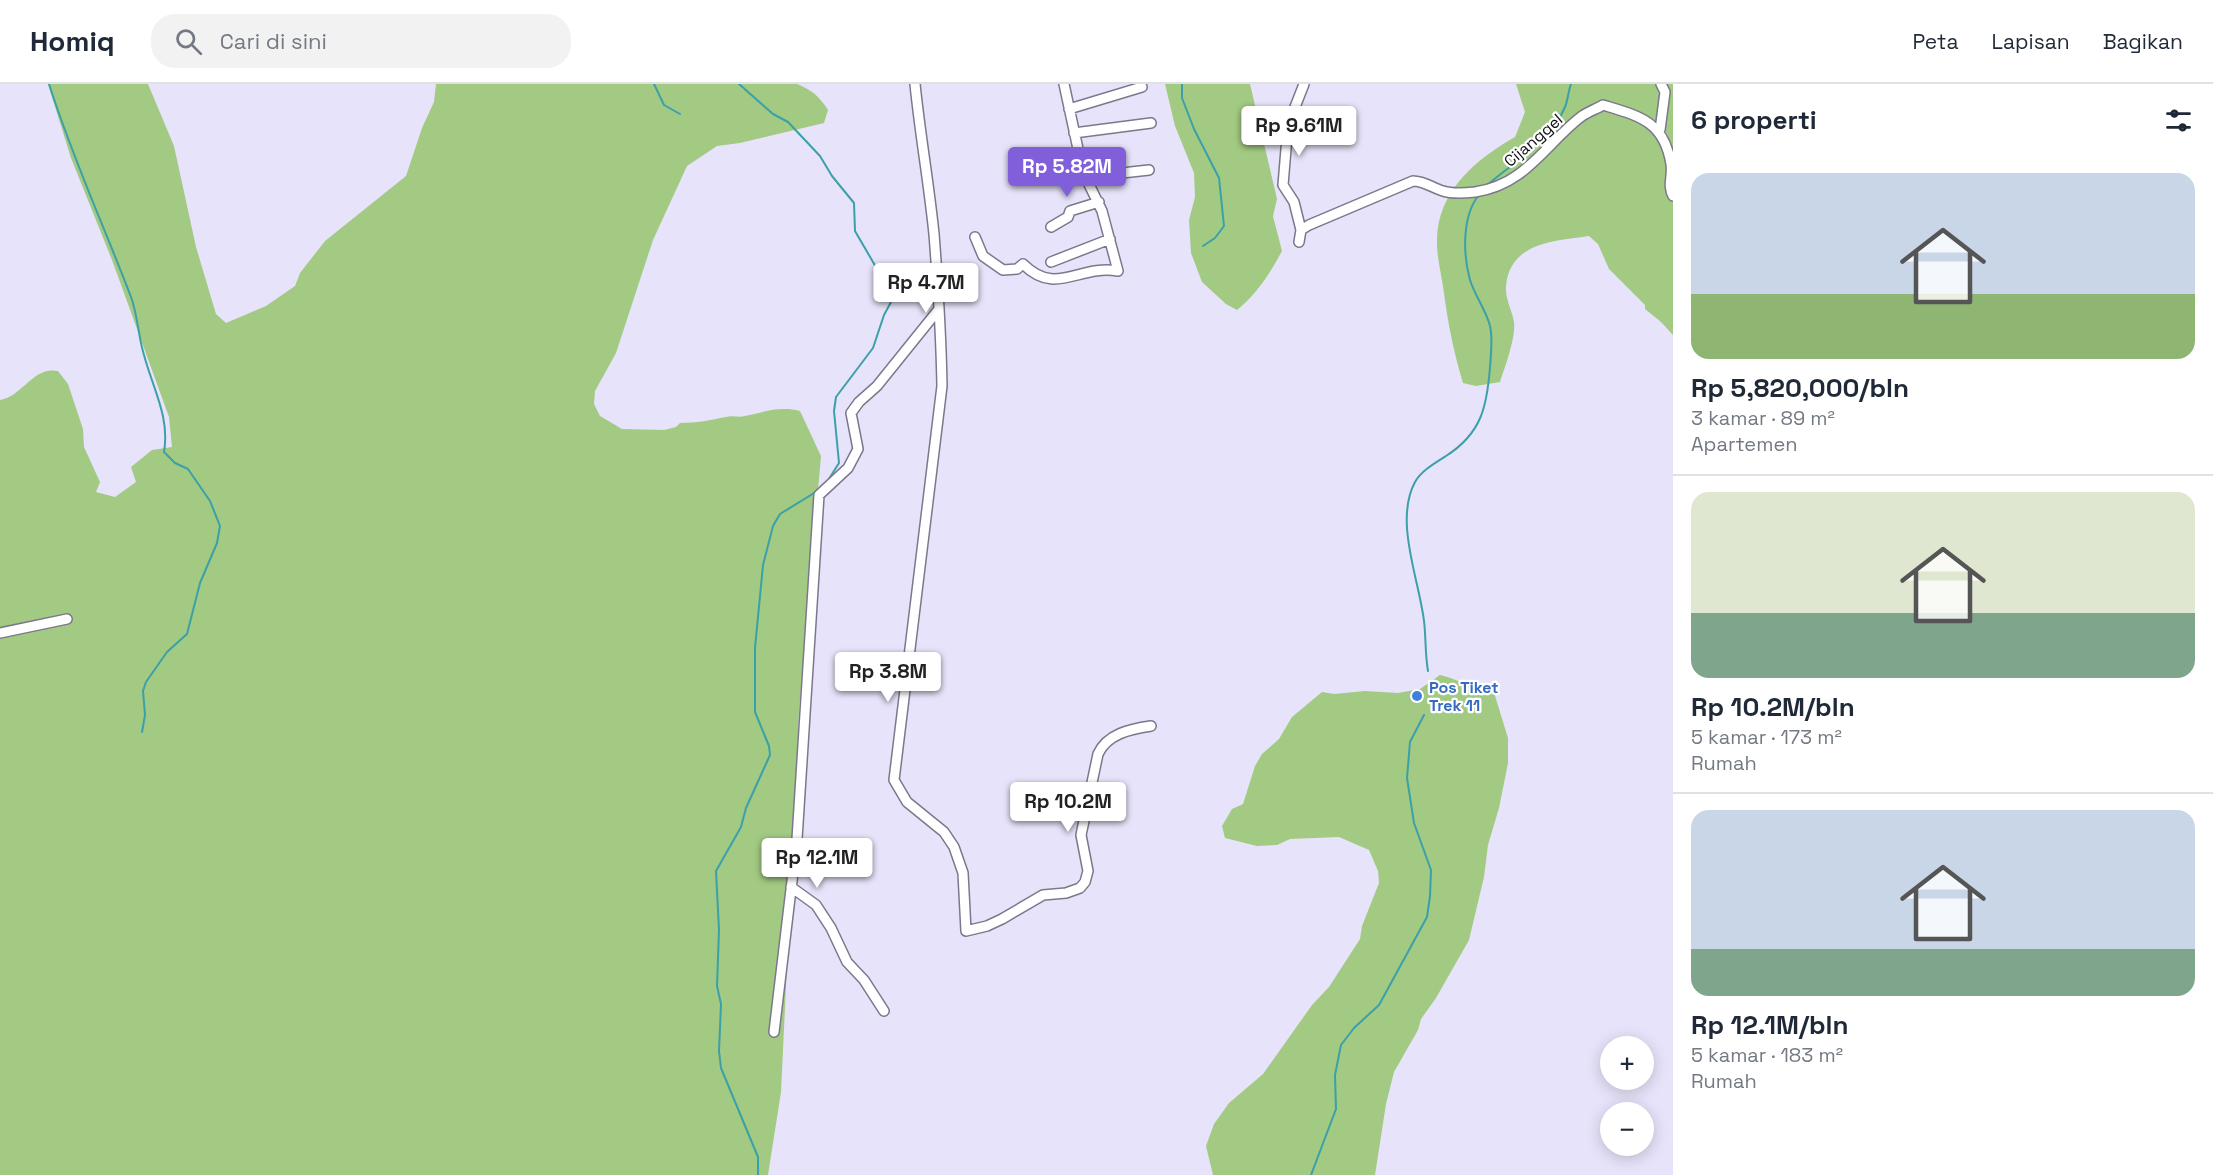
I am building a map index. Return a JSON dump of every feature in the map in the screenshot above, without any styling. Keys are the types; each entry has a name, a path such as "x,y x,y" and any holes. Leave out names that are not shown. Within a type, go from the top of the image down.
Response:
{"street":[{"path":"915,84 934,235 941,328 942,386 894,780 907,802 944,832 954,847 963,873 966,931 987,926 1002,919 1043,895 1066,893 1080,888 1085,882 1088,871 1082,835 1102,744 1114,737 1151,726"},
{"path":"975,237 983,256 994,266 1008,271 1017,269 1023,264 1031,272 1048,280 1058,280 1099,270 1118,271 1099,202 1083,172 1064,84"},
{"path":"1299,242 1301,230 1294,202 1283,185 1288,125 1304,84"},
{"path":"1661,84 1665,92 1660,130 1671,165 1669,186 1673,196"},
{"path":"1069,109 1142,87"},
{"name":"Cijanggel","path":"1301,230 1335,213 1413,181 1448,192 1475,192 1510,181 1547,151 1582,116 1603,105 1635,115 1660,130"},
{"path":"1074,134 1151,123"},
{"path":"1087,181 1113,174 1149,170"},
{"path":"1052,228 1068,217 1070,212 1099,202"},
{"path":"1052,262 1110,239"},
{"path":"774,1032 797,839 819,495 848,468 858,449 851,413 859,402 878,386 939,309"},
{"path":"0,633 67,619"},
{"path":"791,887 816,905 847,962 864,980 884,1011"}],"green space":[{"path":"48,84 148,84 174,146 196,247 216,314 226,323 266,306 295,286 300,273 325,241 406,176 422,128 434,102 436,84 797,84 815,94 828,110 824,123 740,143 717,146 687,166 653,240 616,353 595,391 594,404 600,416 622,429 664,430 676,427 680,423 728,416 743,417 786,409 800,411 821,456 799,710 781,1092 768,1175 0,1175 0,400 15,393 42,373 58,371 68,384 83,429 84,447 100,482 96,492 115,497 136,482 131,467 152,450 172,447 169,417 112,260 71,158"},
{"path":"1165,84 1250,84 1277,199 1273,216 1282,251 1262,283 1237,310 1226,304 1202,282 1191,253 1189,220 1195,197 1194,173 1175,126"},
{"path":"1516,84 1673,84 1673,335 1645,309 1645,305 1609,269 1598,244 1589,236 1549,242 1525,252 1509,271 1506,291 1514,322 1510,352 1500,382 1476,386 1463,383 1454,350 1438,255 1438,225 1443,208 1461,179 1486,156 1515,137 1525,112"},
{"path":"1440,675 1478,687 1492,686 1508,738 1508,763 1499,808 1488,845 1484,877 1469,940 1436,998 1421,1019 1418,1030 1394,1072 1386,1104 1375,1175 1213,1175 1206,1146 1214,1124 1229,1103 1263,1074 1312,1005 1329,987 1360,939 1362,926 1379,883 1378,871 1369,850 1339,837 1290,839 1277,845 1257,846 1225,838 1222,826 1232,809 1243,804 1255,766 1262,754 1279,739 1292,717 1322,692 1334,694 1365,691 1398,693 1420,689"}],"waterway":[{"path":"49,84 133,304 142,348 163,415 164,452 175,463 188,469 210,501 220,526 217,543 200,583 187,634 167,652 146,682 143,691 145,715 142,732"},
{"path":"654,84 664,105 680,114"},
{"path":"739,84 773,114 788,122 820,156 832,176 854,203 855,231 891,293 891,302 873,348 836,397 834,411 839,463 827,482"},
{"path":"1182,84 1182,98 1194,129 1219,178 1224,226 1215,238 1203,246"},
{"path":"1485,187 1530,151 1550,131 1565,107 1571,84"},
{"path":"1428,671 1424,621 1407,532 1407,514 1409,497 1415,482 1421,474 1468,438 1480,418 1487,394 1492,346 1491,331 1486,314 1470,280 1465,248 1469,214 1478,196"},
{"path":"758,1175 758,1157 721,1068 719,1051 721,1004 717,986 719,930 716,871 741,827 746,808 770,755 769,746 755,712 755,648 763,565 773,526 780,514 819,490"},
{"path":"1311,1175 1336,1109 1335,1075 1341,1045 1354,1028 1379,1005 1427,917 1431,870 1414,823 1407,778 1410,742 1424,715"}],"place":[{"name":"Pos Tiket Trek 11","path":"1417,696"}]}
